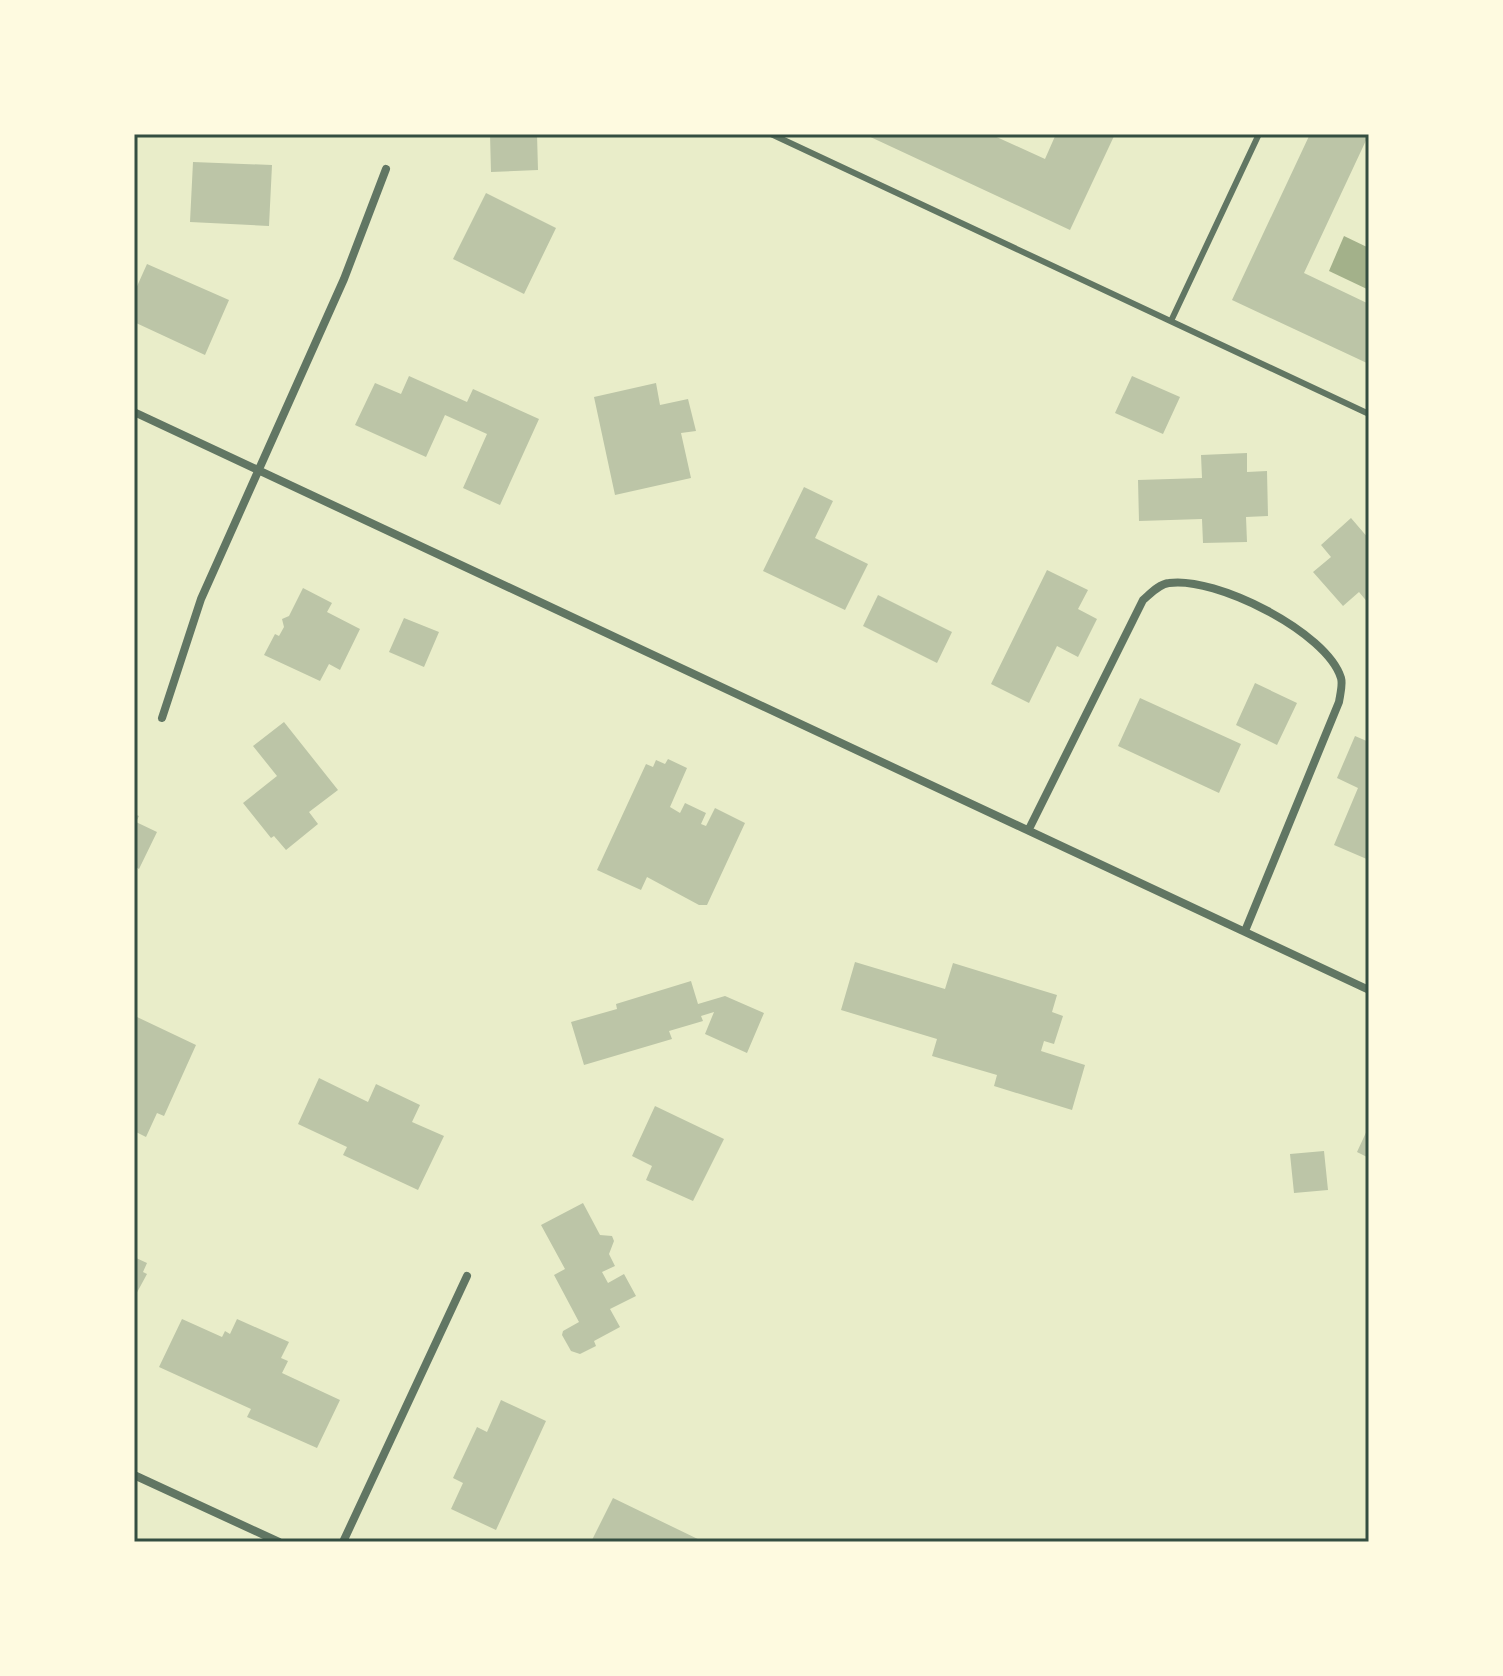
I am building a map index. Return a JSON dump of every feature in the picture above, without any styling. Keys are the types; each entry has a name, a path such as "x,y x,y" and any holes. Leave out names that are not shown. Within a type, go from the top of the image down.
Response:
{"street":[{"path":"162,718 201,599 344,279 386,169"},
{"path":"134,412 1369,990"},
{"path":"1029,829 1143,600 1168,583 1185,584 1211,589 1266,611 1309,636 1332,660 1342,680 1339,702 1245,931"},
{"path":"343,1542 467,1276"},
{"path":"134,1475 279,1542"}],"lane":[{"path":"771,134 1369,414"},
{"path":"1171,321 1259,134"}],"shaded area":[{"path":"1344,236 1369,248 1369,290 1329,271"}],"building":[{"path":"490,134 537,134 538,170 491,172"},
{"path":"864,134 990,134 1045,159 1056,134 1115,134 1070,230"},
{"path":"1310,134 1369,134 1304,273 1369,304 1369,364 1232,300"},
{"path":"193,162 272,165 269,226 190,222"},
{"path":"486,193 556,228 524,294 453,259"},
{"path":"147,264 229,300 205,355 134,322 134,293"},
{"path":"409,376 467,402 473,389 539,419 500,505 463,488 487,434 445,415 426,457 355,425 375,383 401,394"},
{"path":"1132,376 1180,397 1163,434 1115,413"},
{"path":"656,383 660,405 688,399 696,431 681,433 691,478 615,495 594,397"},
{"path":"1247,453 1247,472 1267,471 1268,516 1246,517 1247,542 1203,543 1202,519 1139,521 1138,480 1202,478 1201,455"},
{"path":"804,487 833,501 815,538 868,564 845,610 763,571"},
{"path":"1351,518 1369,539 1369,604 1359,592 1343,606 1313,572 1331,557 1321,545"},
{"path":"1047,570 1088,590 1078,609 1097,619 1078,657 1057,646 1029,703 991,684"},
{"path":"303,588 332,603 327,612 360,629 340,670 329,664 320,681 264,655 275,634 279,636 284,627 282,619 289,616"},
{"path":"878,595 952,632 937,663 863,626"},
{"path":"404,618 439,632 424,667 389,652"},
{"path":"1255,683 1297,703 1277,745 1236,725"},
{"path":"1140,698 1241,744 1219,793 1118,746"},
{"path":"284,722 338,790 309,812 318,824 286,850 274,836 271,838 243,803 277,776 253,746"},
{"path":"1355,736 1369,742 1369,860 1334,845 1358,788 1337,778"},
{"path":"668,759 687,768 670,807 680,813 685,803 706,813 701,824 706,826 715,808 745,823 707,905 699,905 647,877 641,890 597,870 646,764 653,767 656,760 665,764"},
{"path":"134,814 139,816 136,822 157,832 139,869 134,866"},
{"path":"855,962 945,989 953,963 1057,995 1052,1012 1063,1016 1054,1044 1044,1041 1041,1051 1085,1065 1072,1110 994,1086 997,1075 932,1056 937,1039 841,1010"},
{"path":"691,981 698,1004 725,996 764,1013 747,1053 705,1034 714,1012 701,1016 703,1021 669,1031 672,1039 584,1065 571,1022 617,1009 616,1004"},
{"path":"137,1017 196,1045 164,1116 157,1113 146,1137 134,1131"},
{"path":"319,1078 368,1102 376,1084 420,1105 412,1122 444,1136 418,1190 343,1155 347,1147 298,1124"},
{"path":"655,1106 724,1139 693,1201 646,1180 652,1166 632,1156"},
{"path":"1369,1126 1369,1158 1357,1152"},
{"path":"1324,1151 1328,1190 1294,1193 1290,1154"},
{"path":"583,1203 600,1235 612,1236 614,1241 609,1254 615,1266 602,1272 608,1283 624,1274 636,1296 610,1309 620,1327 594,1341 596,1346 580,1354 571,1351 562,1335 563,1331 579,1322 554,1275 565,1269 541,1225"},
{"path":"134,1257 147,1263 143,1272 147,1274 134,1298"},
{"path":"182,1319 222,1337 225,1331 230,1334 237,1319 289,1342 281,1358 288,1361 282,1373 340,1400 317,1448 247,1417 251,1409 159,1367"},
{"path":"501,1400 546,1421 496,1530 451,1509 463,1483 453,1478 477,1427 487,1432"},
{"path":"613,1498 704,1542 591,1542"}]}
